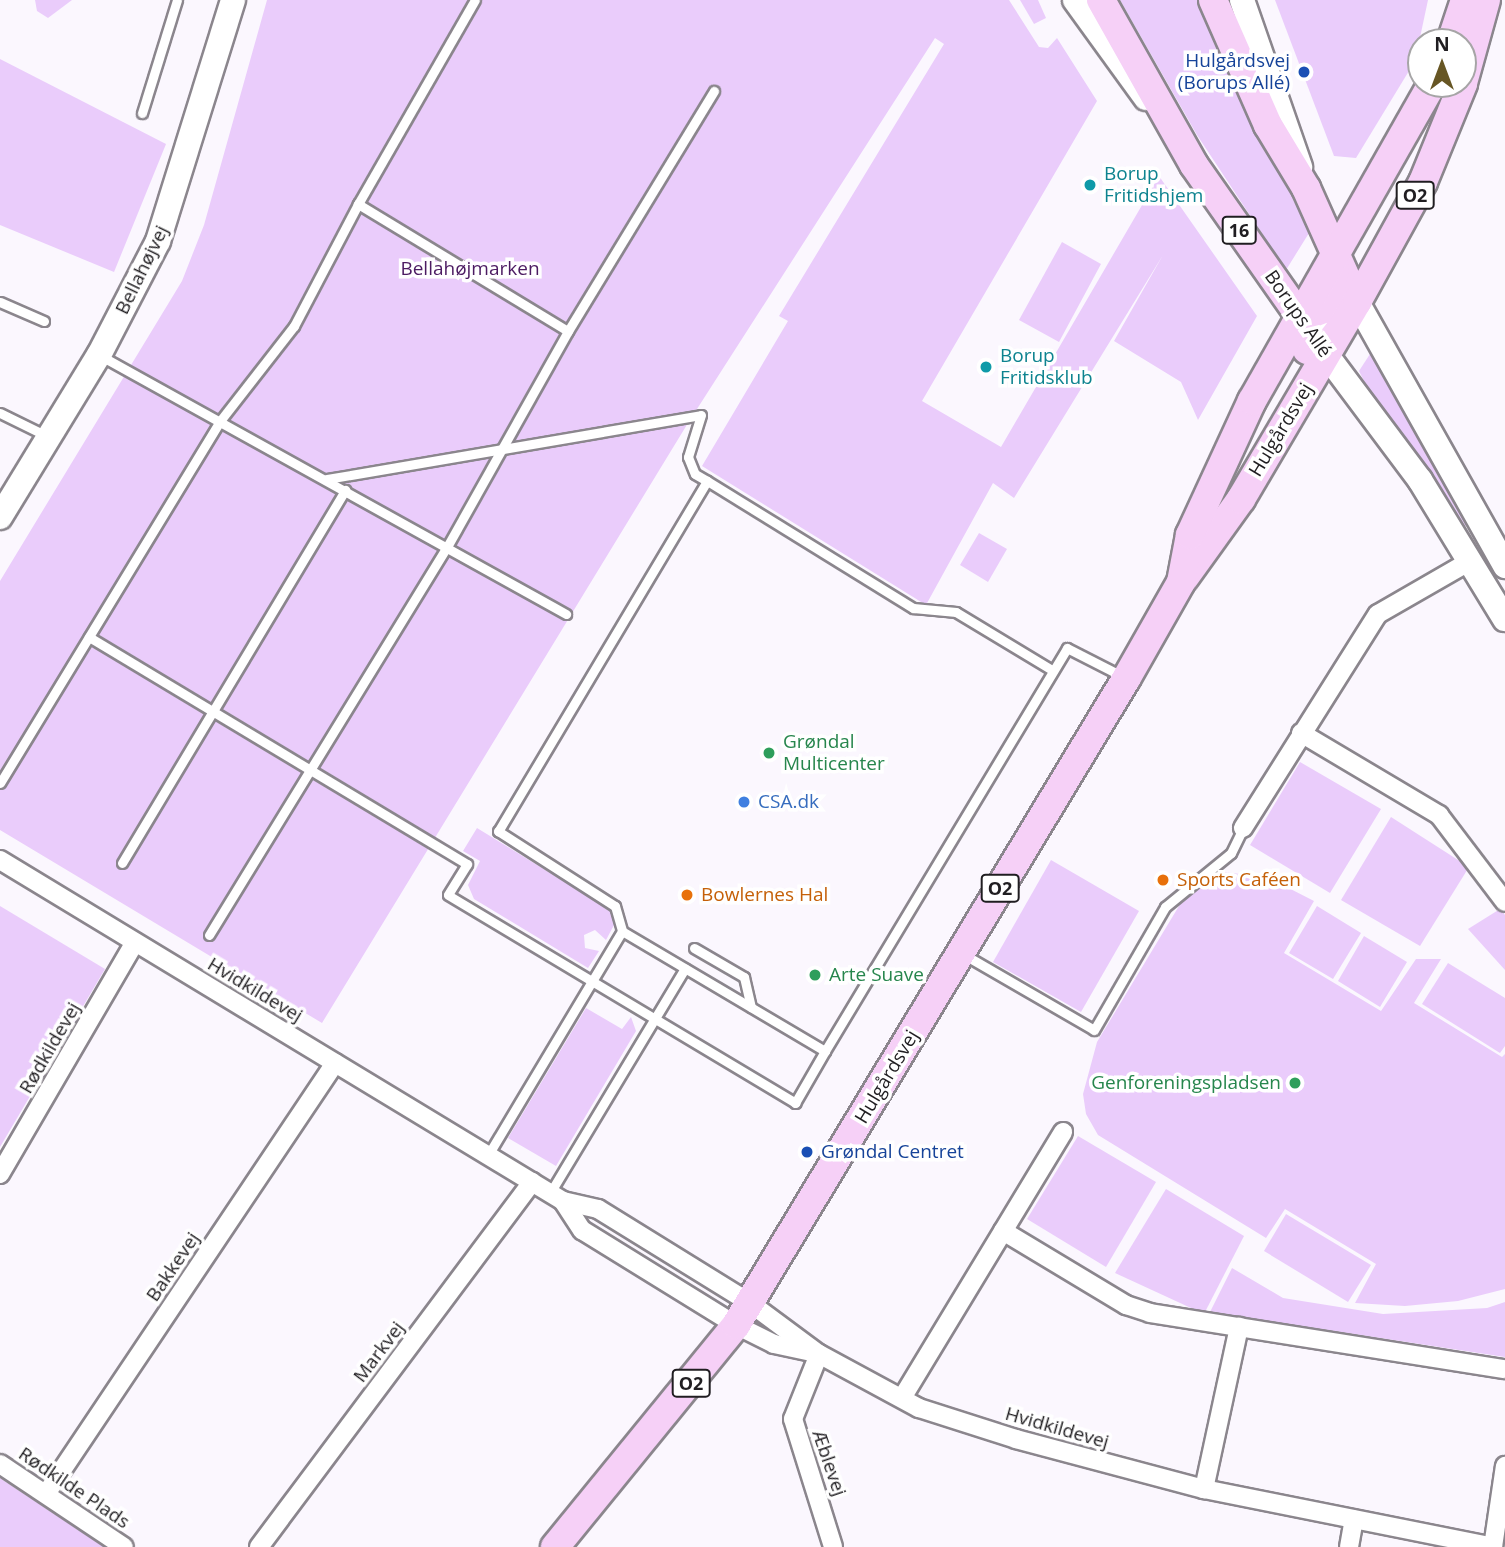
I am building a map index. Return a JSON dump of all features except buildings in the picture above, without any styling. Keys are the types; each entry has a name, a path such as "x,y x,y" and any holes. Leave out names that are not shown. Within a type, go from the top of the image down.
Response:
{"main road":[{"name":"16","path":"1101,0 1180,140"},
{"path":"1213,0 1268,125 1306,188 1352,293"},
{"path":"1456,28 1465,0"},
{"name":"Hulgårdsvej","path":"1477,32 1486,0"},
{"name":"Hulgårdsvej","path":"555,1547 743,1314 1126,679 1181,582 1241,499 1313,335 1335,254 1424,98"},
{"path":"1352,293 1415,158 1439,98"},
{"name":"Hulgårdsvej","path":"1181,582 1190,535 1224,457 1313,335 1352,293 1423,182 1457,98"},
{"name":"Borups Allé","path":"1180,140 1313,335"}],"street":[{"name":"Bellahøjvej","path":"4,502 49,437 99,355 158,241 233,0"},
{"name":"Borups Allé","path":"1075,0 1180,140"},
{"path":"1242,0 1306,188"},
{"path":"1352,293 1502,552"},
{"name":"Borups Allé","path":"1313,335 1420,480 1505,619"},
{"path":"1243,828 1378,614 1470,561"},
{"path":"1301,733 1439,815 1504,898"},
{"name":"Hvidkildevej","path":"0,860 556,1197 598,1209 743,1314 774,1344 819,1354"},
{"name":"Rødkildevej","path":"0,1174 135,942"},
{"name":"Bakkevej","path":"46,1494 335,1063"},
{"path":"902,1398 1063,1132"},
{"name":"Markvej","path":"259,1547 532,1182"},
{"name":"Hvidkildevej","path":"556,1197 582,1230 902,1398 1016,1439 1205,1489 1493,1547 1505,1466"},
{"path":"1003,1231 1126,1305 1150,1313 1505,1369"},
{"path":"1205,1489 1239,1327"},
{"name":"Æblevej","path":"819,1354 793,1419 833,1547"},
{"name":"Rødkilde Plads","path":"0,1464 124,1547"},
{"path":"1349,1547 1354,1519"}],"lane":[{"path":"142,113 177,0"},
{"path":"0,783 220,421 294,326 358,204 475,0"},
{"path":"209,935 448,545 568,331 714,91"},
{"path":"358,204 568,331"},
{"path":"0,302 44,321"},
{"path":"99,355 448,545 566,614"},
{"path":"0,413 49,437"},
{"path":"327,479 701,415 688,457 695,474 913,608 956,612 1052,670"},
{"path":"707,481 498,831 615,906 622,931 825,1051"},
{"path":"122,863 345,490"},
{"path":"89,637 467,864 448,895 795,1104 1052,670 1068,648 1126,679"},
{"path":"961,953 1094,1030 1165,907 1231,853 1243,828"},
{"path":"488,1155 622,931"},
{"path":"694,948 744,977 751,1007"},
{"path":"556,1197 685,968"}],"green space":[{"path":"35,0 72,0 48,18 37,11"},
{"name":"Bellahøjmarken","path":"267,0 1009,0 1039,47 1048,48 1057,38 1097,101 922,401 1001,447 1159,176 1257,316 1198,420 1181,382 1114,341 1163,255 1014,498 993,483 926,605 702,466 788,321 779,316 944,44 935,38 688,423 322,1023 0,830 0,581 182,281 204,225"},
{"path":"1020,0 1038,0 1046,18 1034,24"},
{"path":"1120,0 1234,0 1270,150 1309,233 1286,270 1197,135"},
{"path":"1275,0 1428,0 1422,28 1407,28 1407,74 1356,158 1334,156"},
{"path":"0,59 166,144 114,272 0,225"},
{"path":"1062,242 1101,264 1059,342 1019,320"},
{"path":"1370,354 1467,525 1464,527 1366,385 1359,371"},
{"path":"979,533 1007,549 988,582 960,565"},
{"path":"1300,762 1381,809 1330,893 1250,845"},
{"path":"1391,817 1469,867 1420,946 1341,900"},
{"path":"477,828 610,910 614,925 606,940 595,930 584,935 585,948 599,951 588,968 474,899 468,885 480,861 463,851"},
{"path":"1051,860 1139,911 1081,1012 993,962"},
{"name":"Genforeningspladsen","path":"1225,872 1269,878 1314,901 1284,953 1381,1011 1416,959 1441,959 1414,1003 1502,1057 1505,1054 1505,1289 1458,1301 1405,1306 1355,1303 1376,1264 1285,1209 1266,1238 1098,1135 1086,1114 1083,1094 1097,1042 1182,901 1205,880"},
{"path":"0,906 105,969 0,1147"},
{"path":"1317,906 1361,933 1333,979 1289,953"},
{"path":"1500,909 1505,915 1505,970 1468,929"},
{"path":"1364,936 1407,962 1380,1007 1338,981"},
{"path":"1448,963 1505,998 1505,1046 1500,1053 1422,1004"},
{"path":"586,1008 622,1029 631,1017 636,1031 556,1166 508,1138"},
{"path":"1078,1136 1156,1182 1106,1267 1027,1219"},
{"path":"1166,1189 1244,1236 1204,1314 1115,1273"},
{"path":"1286,1214 1371,1265 1348,1302 1264,1251"},
{"path":"1232,1268 1283,1298 1383,1314 1487,1308 1505,1302 1505,1357 1210,1312"},
{"path":"0,1478 104,1547 0,1547"}],"place":[{"name":"Hulgårdsvej (Borups Allé)","path":"1304,72"},
{"name":"Borup Fritidshjem","path":"1090,185"},
{"name":"Borup Fritidsklub","path":"986,367"},
{"name":"Grøndal Multicenter","path":"769,753"},
{"name":"CSA.dk","path":"744,802"},
{"name":"Sports Caféen","path":"1163,880"},
{"name":"Bowlernes Hal","path":"687,895"},
{"name":"Arte Suave","path":"815,975"},
{"name":"Genforeningspladsen","path":"1295,1083"},
{"name":"Grøndal Centret","path":"807,1152"}]}
